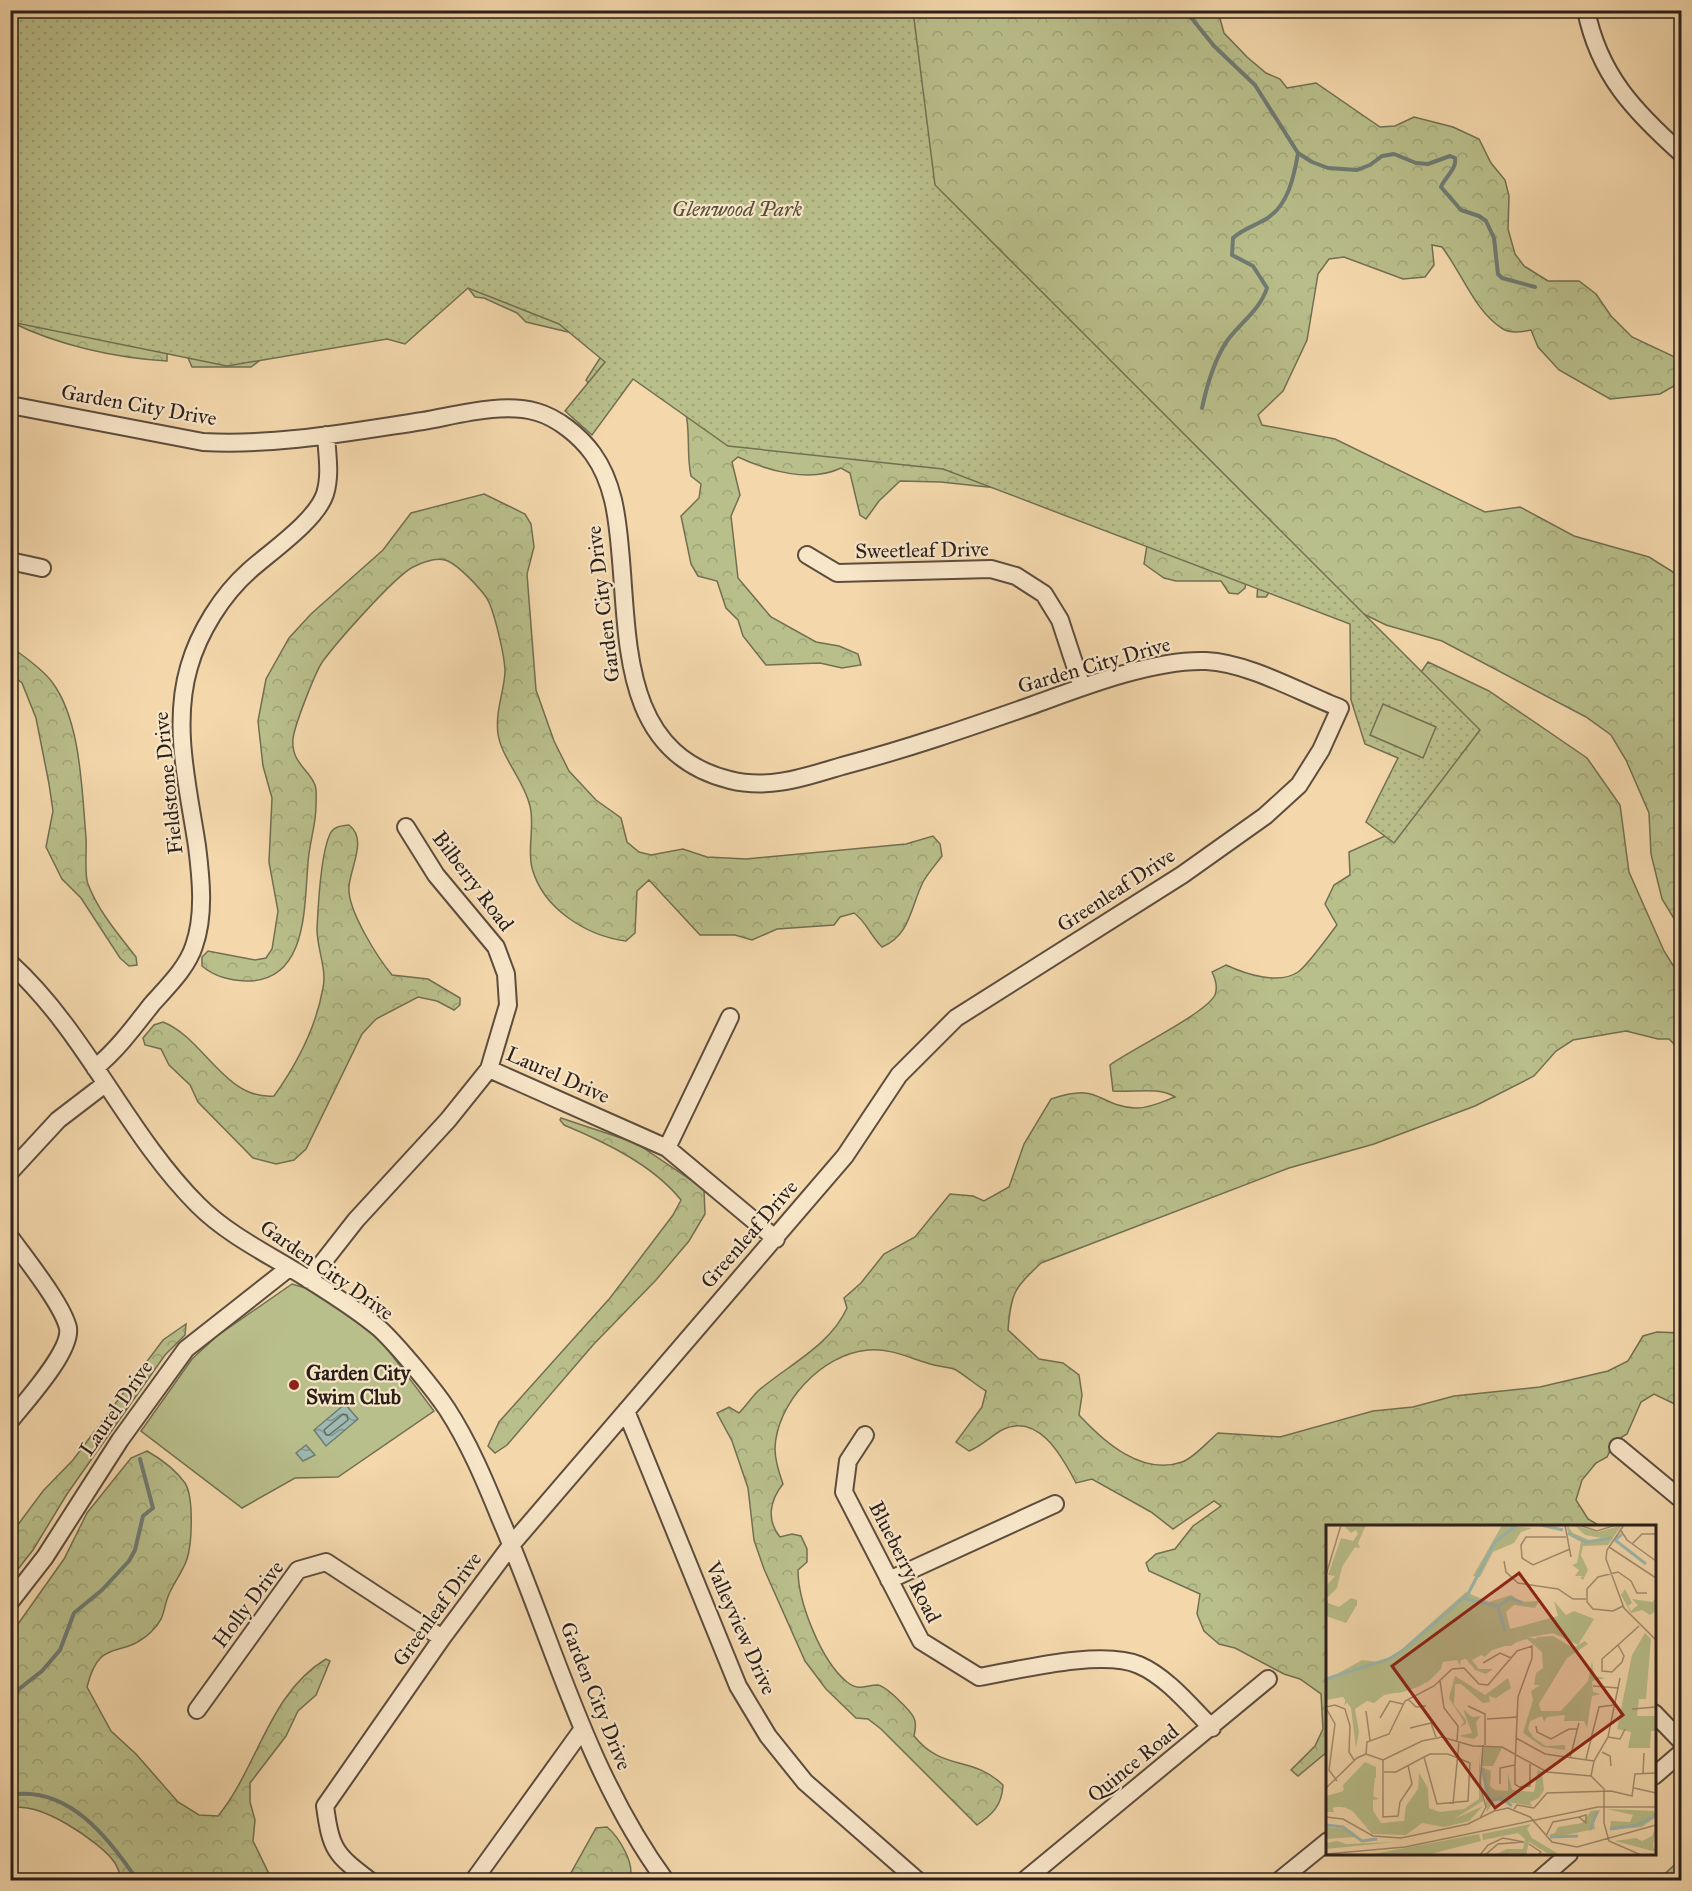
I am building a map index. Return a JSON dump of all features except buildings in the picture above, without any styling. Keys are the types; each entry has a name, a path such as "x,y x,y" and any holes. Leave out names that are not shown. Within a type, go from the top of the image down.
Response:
{"street":[{"path":"1586,10 1601,59 1612,79 1633,110 1682,154"},
{"name":"Garden City Drive","path":"10,405 203,442 234,444 326,435 505,408 537,412 567,427 592,452 609,480 617,525 632,672 641,706 655,731 678,754 708,774 762,785 792,780 907,749 1082,687 1178,662 1207,661 1232,664 1340,708"},
{"name":"Fieldstone Drive","path":"94,1068 118,1047 182,968 194,946 200,918 200,868 181,728 182,693 194,654 219,606 247,573 310,515 324,496 328,474 326,435"},
{"name":"Sweetleaf Drive","path":"807,555 837,573 991,569 1016,576 1044,594 1060,620 1082,687"},
{"path":"10,561 42,568"},
{"name":"Greenleaf Drive","path":"369,1881 339,1857 329,1835 325,1806 442,1638 512,1544 845,1156 899,1075 956,1018 1182,875 1265,816 1299,785 1321,750 1340,708"},
{"name":"Bilberry Road","path":"406,827 436,875 496,947 506,974 508,1005 489,1069"},
{"name":"Garden City Drive","path":"10,963 31,984 94,1068 166,1171 201,1208 232,1232 309,1280 380,1329 446,1407 481,1472 512,1544 582,1730 614,1797 665,1881"},
{"path":"667,1148 730,1017"},
{"name":"Laurel Drive","path":"309,1280 357,1220 448,1120 489,1069 667,1148 776,1239"},
{"path":"10,1172 58,1120 105,1084"},
{"path":"10,1237 58,1307 68,1327 64,1347 10,1421"},
{"name":"Laurel Drive","path":"10,1602 40,1566 120,1440 186,1348 289,1268"},
{"name":"Valleyview Drive","path":"626,1411 738,1686 768,1736 805,1782 917,1881"},
{"name":"Blueberry Road","path":"865,1435 848,1461 844,1492 921,1641 979,1677 1098,1658 1138,1664 1172,1688 1212,1728"},
{"path":"1618,1447 1682,1500"},
{"path":"889,1580 1055,1504"},
{"name":"Holly Drive","path":"197,1710 298,1570 326,1562 442,1638"},
{"name":"Quince Road","path":"1025,1881 1212,1728 1268,1679"},
{"path":"1656,1715 1682,1742"},
{"path":"474,1881 582,1730"},
{"path":"1656,1774 1682,1752"},
{"path":"1280,1881 1326,1843"},
{"path":"1539,1881 1568,1855"}],"green space":[{"path":"10,11 1218,11 1224,33 1247,57 1266,73 1280,79 1287,88 1316,83 1380,127 1395,126 1414,117 1453,127 1479,139 1491,163 1505,180 1509,196 1508,229 1515,254 1524,266 1548,281 1579,281 1596,294 1611,316 1632,337 1677,358 1681,362 1681,372 1674,386 1660,394 1610,399 1559,370 1538,347 1531,330 1509,332 1493,322 1484,313 1442,247 1432,245 1434,265 1425,277 1403,279 1344,257 1329,259 1318,274 1307,340 1283,391 1258,415 1262,425 1335,439 1485,512 1520,507 1574,536 1649,557 1681,577 1681,930 1662,899 1651,854 1649,813 1626,760 1611,735 1586,717 1442,641 1386,625 1282,574 1266,597 1257,597 1258,584 1247,575 1245,588 1238,594 1229,593 1221,581 1176,581 1164,578 1144,564 1148,539 1026,491 941,482 900,481 879,501 866,519 860,515 850,473 841,468 816,475 803,475 776,471 738,457 732,462 740,495 731,516 738,578 771,617 816,642 839,646 858,654 861,665 842,668 820,663 766,665 743,636 738,620 726,608 717,581 698,576 691,564 681,516 699,498 701,484 691,476 685,409 636,376 598,396 586,380 602,355 589,337 526,322 517,313 484,298 475,297 463,281 282,344 251,367 192,367 185,351 167,333 167,361 127,357 67,344 11,322"},
{"name":"Glenwood Park","path":"10,11 913,11 935,185 1480,730 1394,843 1366,822 1398,758 1365,744 1351,700 1350,624 943,469 728,446 633,379 592,435 565,411 605,362 559,324 468,288 405,344 387,339 227,366 11,322"},
{"path":"484,494 525,514 531,524 534,547 527,574 536,690 554,741 569,771 596,800 621,818 627,842 639,852 651,855 683,849 707,857 746,859 906,844 933,836 940,844 942,856 923,882 909,919 899,936 882,947 854,913 840,917 834,925 777,929 752,940 735,935 700,935 649,880 637,891 635,933 626,941 596,933 568,918 546,896 532,868 530,806 523,787 500,743 498,718 505,665 492,611 486,597 468,577 448,561 435,559 404,573 380,596 323,661 305,700 294,733 293,747 298,760 315,785 316,813 303,920 292,956 281,969 266,978 246,981 222,977 202,966 202,957 208,951 255,960 266,958 272,949 278,911 269,862 272,798 263,766 258,721 266,679 289,638 311,614 383,550 411,513"},
{"path":"10,646 48,677 62,698 74,736 81,778 87,880 103,913 136,957 137,965 129,966 120,958 81,898 62,879 46,847 53,811 49,784 36,718 22,683 11,674"},
{"path":"1428,662 1489,691 1587,758 1620,805 1629,872 1664,951 1681,978 1681,1051 1669,1039 1658,1039 1626,1031 1573,1040 1556,1051 1534,1076 1475,1106 1374,1144 1289,1168 1041,1263 1016,1292 1011,1307 1008,1330 1039,1359 1063,1363 1079,1375 1082,1395 1079,1415 1100,1436 1125,1454 1153,1464 1167,1465 1187,1460 1218,1433 1280,1437 1373,1411 1413,1407 1454,1396 1540,1387 1608,1371 1628,1361 1643,1336 1657,1332 1681,1333 1681,1407 1654,1394 1641,1402 1627,1434 1615,1441 1607,1457 1596,1463 1582,1480 1576,1500 1588,1519 1598,1525 1326,1525 1326,1753 1298,1776 1291,1770 1315,1746 1323,1729 1321,1694 1300,1679 1284,1674 1235,1648 1219,1644 1204,1631 1197,1614 1200,1594 1149,1571 1146,1563 1156,1554 1175,1549 1193,1526 1221,1506 1214,1501 1173,1529 1151,1512 1092,1479 1076,1483 1056,1449 1037,1431 1026,1426 1013,1426 1000,1431 969,1451 956,1442 982,1407 986,1391 956,1370 893,1352 877,1350 851,1354 834,1361 805,1384 783,1415 777,1432 775,1449 776,1462 783,1484 775,1497 771,1510 773,1524 780,1537 792,1534 801,1536 807,1549 807,1562 798,1570 802,1598 820,1646 837,1672 856,1687 882,1686 912,1715 916,1727 914,1736 925,1747 936,1755 980,1770 1003,1785 1001,1798 996,1808 977,1825 881,1729 868,1719 856,1718 826,1689 805,1661 764,1569 754,1540 748,1488 732,1441 717,1413 729,1407 739,1413 758,1391 819,1344 840,1321 847,1308 844,1298 861,1283 884,1254 915,1237 950,1194 973,1196 984,1201 1009,1187 1024,1144 1051,1099 1080,1093 1097,1096 1122,1106 1140,1108 1175,1097 1153,1091 1113,1091 1110,1065 1209,1003 1216,989 1212,972 1226,965 1252,975 1281,978 1298,972 1313,957 1337,925 1325,904 1334,885 1350,875 1349,852 1394,832 1415,681"},
{"path":"1383,704 1436,727 1423,758 1370,735"},
{"path":"349,825 357,838 358,846 350,879 350,897 358,920 372,946 392,975 428,979 460,998 460,1005 454,1010 437,1001 418,997 376,1019 362,1034 306,1149 294,1160 276,1164 253,1158 198,1102 190,1085 169,1065 161,1049 145,1045 143,1038 154,1025 163,1022 178,1030 191,1041 228,1079 257,1095 274,1096 304,1045 320,1003 324,974 317,929 322,867 330,834 338,827"},
{"path":"561,1118 636,1143 704,1189 705,1214 689,1241 656,1280 593,1345 507,1445 495,1453 488,1446 499,1422 610,1298 673,1215 681,1200 670,1187 642,1165 612,1147 564,1125"},
{"name":"Garden City Swim Club","path":"292,1284 319,1292 373,1330 434,1411 338,1477 295,1478 242,1508 141,1431 192,1359 217,1336"},
{"path":"186,1324 185,1335 165,1355 67,1494 33,1550 11,1578 11,1534 43,1491 73,1460 163,1340"},
{"path":"147,1451 172,1469 185,1483 188,1490 191,1521 187,1559 156,1627 140,1641 105,1654 92,1671 87,1687 111,1731 136,1754 178,1802 199,1815 218,1816 232,1797 277,1711 291,1691 307,1673 326,1659 330,1661 316,1695 298,1711 286,1736 250,1783 250,1802 255,1820 253,1841 272,1880 123,1880 115,1863 107,1854 67,1824 35,1810 22,1807 11,1809 11,1634 64,1559 87,1513 131,1458"},
{"path":"607,1827 621,1844 629,1860 628,1880 567,1880 596,1828"},
{"path":"1681,1859 1681,1880 1658,1880"}],"water":[{"path":"345,1404 358,1419 326,1446 314,1430"},
{"path":"306,1445 315,1455 303,1461 296,1453"}],"waterway":[{"path":"1185,10 1214,46 1255,85 1298,153 1312,162 1328,168 1357,170 1370,165 1382,156 1394,154 1416,163 1428,164 1450,156 1455,158 1453,169 1441,187 1461,210 1486,221 1494,238 1498,274 1502,278 1535,287"},
{"path":"1202,408 1206,390 1222,348 1260,303 1267,288 1253,266 1232,255 1233,238 1266,219 1280,207 1289,190 1298,153"},
{"path":"10,1701 19,1689 42,1671 60,1650 74,1613 102,1590 129,1561 135,1550 143,1516 153,1508 140,1459"},
{"path":"10,1795 31,1794 50,1798 68,1806 100,1832 137,1880"}],"place":[{"name":"Garden City Swim Club","path":"294,1385"}]}
